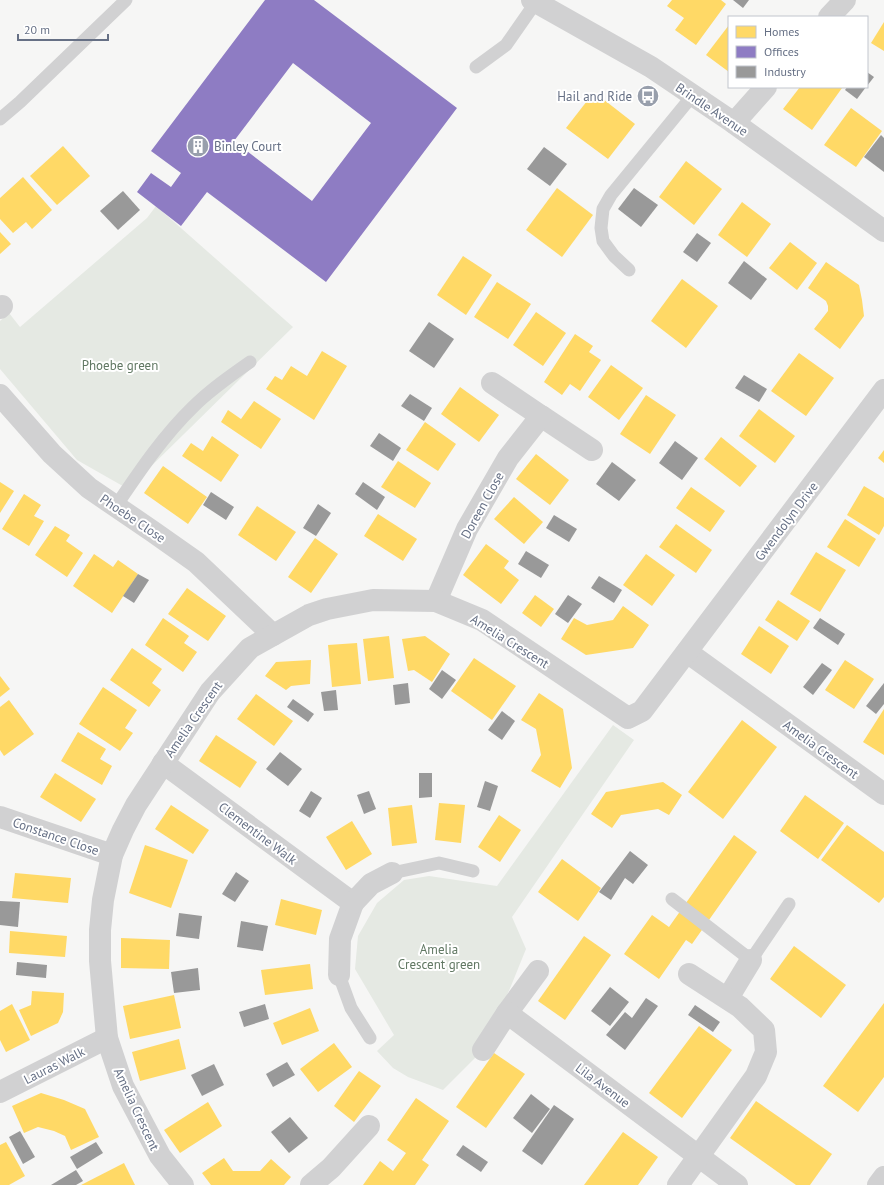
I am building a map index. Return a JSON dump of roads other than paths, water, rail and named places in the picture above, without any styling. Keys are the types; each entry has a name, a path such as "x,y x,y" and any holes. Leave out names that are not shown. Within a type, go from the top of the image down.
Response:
{"street":[{"path":"830,16 845,0"},
{"name":"Brindle Avenue","path":"534,1 651,67 734,123 884,231"},
{"path":"734,123 765,88"},
{"path":"492,383 592,450"},
{"name":"Gwendolyn Drive","path":"687,652 884,390"},
{"name":"Phoebe Close","path":"0,395 52,454 89,488 196,562 273,635"},
{"name":"Doreen Close","path":"436,602 467,529 508,458 541,416"},
{"name":"Amelia Crescent","path":"183,1185 160,1156 123,1086 107,1038 100,961 100,930 103,900 112,855 136,805 210,692 250,648 273,635 309,615 373,600 436,602 482,620 628,718 642,711 687,652 884,794"},
{"name":"Clementine Walk","path":"163,763 352,903"},
{"name":"Constance Close","path":"0,816 112,855"},
{"path":"339,976 340,939 352,903 371,884 392,873"},
{"path":"728,998 751,960"},
{"path":"483,1050 538,971"},
{"path":"678,1185 756,1076 766,1052 764,1030 740,1006 689,974"},
{"name":"Lila Avenue","path":"507,1014 737,1185"},
{"name":"Lauras Walk","path":"0,1092 107,1038"},
{"path":"311,1185 330,1168 369,1126"},
{"path":"878,1185 884,1177"}],"lane":[{"path":"0,119 20,102 126,0"},
{"path":"476,67 506,45 534,1"},
{"path":"629,270 614,256 603,241 600,228 603,209 611,195 693,95"},
{"path":"116,506 144,465 192,407 220,383 250,362"},
{"path":"392,873 439,863 473,871"},
{"path":"672,899 751,960 789,904"},
{"path":"339,976 351,1008 370,1038"}],"place":[{"name":"Hail and Ride","path":"648,96"},
{"name":"Binley Court","path":"198,146"}],"park label":[{"name":"Phoebe green","path":"120,365"},
{"name":"Amelia Crescent green","path":"439,956"}]}
